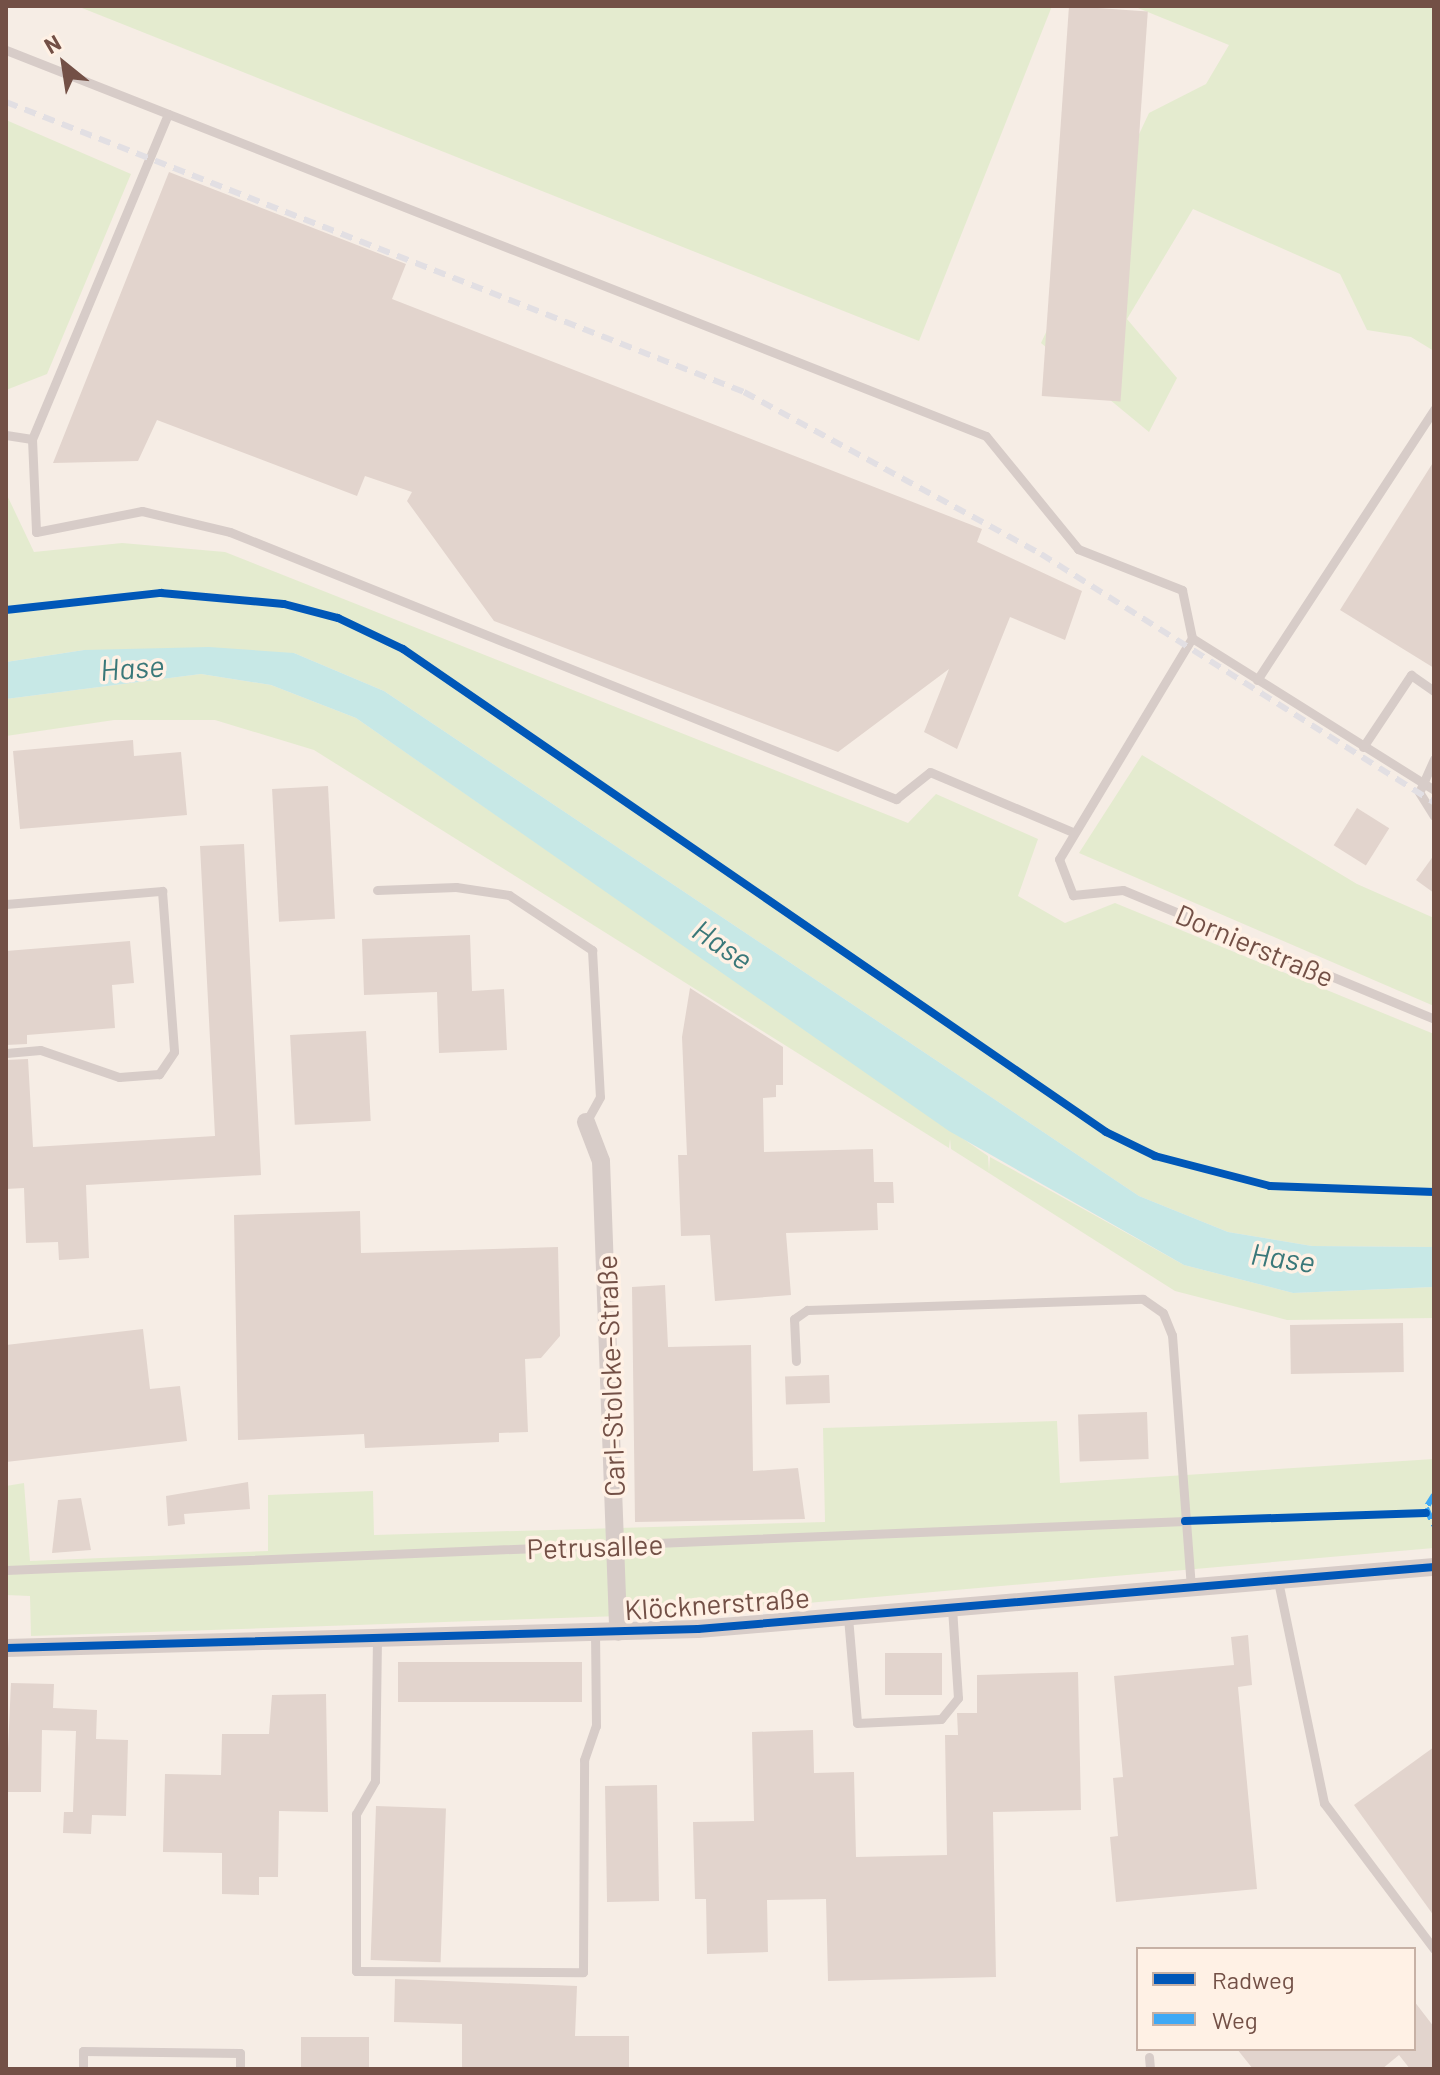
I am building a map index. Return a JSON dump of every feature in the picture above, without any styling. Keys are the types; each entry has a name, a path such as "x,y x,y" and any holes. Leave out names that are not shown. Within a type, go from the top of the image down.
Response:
{"street":[{"name":"Carl-Stolcke-Straße","path":"586,1122 601,1161 618,1632"},
{"name":"Klöcknerstraße","path":"6,1648 618,1632 848,1617 1432,1566"}],"lane":[{"path":"6,50 986,436 1078,549 1182,590 1192,638 1073,832 930,772 896,799 230,532 142,511 36,532 32,439 168,114"},
{"path":"1257,680 1434,409"},
{"path":"6,435 32,439"},
{"path":"1192,638 1434,790"},
{"path":"1363,747 1411,675 1434,691"},
{"path":"1434,759 1420,781 1423,809 1434,816"},
{"name":"Dornierstraße","path":"1073,832 1059,859 1073,895 1123,890 1434,1019"},
{"path":"377,890 456,887 509,895 592,950 600,1097 586,1122"},
{"path":"6,904 162,891 174,1052 159,1074 119,1077 40,1050 6,1053"},
{"path":"796,1361 794,1319 807,1310 1122,1296 1163,1313 1172,1335 1191,1589"},
{"name":"Petrusallee","path":"6,1570 1185,1521"},
{"path":"1278,1581 1324,1803 1434,1949"},
{"path":"848,1617 857,1723 941,1719 958,1698 952,1608"},
{"path":"377,1638 375,1781 356,1814 356,1971 583,1972 584,1760 596,1726 595,1633"},
{"path":"83,2069 83,2051 240,2053 240,2069"},
{"path":"1149,2057 1150,2069"}],"green space":[{"path":"77,6 1052,6 919,341"},
{"path":"1133,6 1434,6 1434,351 1411,337 1367,330 1340,274 1193,209 1127,319 1177,378 1149,432 1041,343 1149,113 1206,84 1229,45"},
{"path":"6,120 131,174 47,374 6,390"},
{"path":"6,493 34,552 122,543 225,552 908,823 936,794 1038,839 1018,896 1065,923 1115,903 1434,1034 1434,1247 1312,1246 1228,1232 1139,1196 384,691 294,653 84,650 6,662"},
{"path":"201,674 271,685 356,718 988,1156 989,1172 990,1157 1184,1265 1293,1293 1434,1287 1434,1318 1287,1320 1175,1291 951,1149 950,1139 949,1148 314,750 215,720 114,720 6,736 6,699"},
{"path":"1142,755 1357,884 1434,918 1434,1006 1079,853"},
{"path":"1057,1421 1060,1483 1434,1459 1434,1548 681,1614 31,1636 30,1596 6,1595 6,1486 24,1483 30,1561 268,1551 268,1495 373,1491 374,1535 825,1522 823,1428"}],"water":[{"name":"Hase","path":"209,647 294,653 384,691 1139,1196 1228,1232 1312,1246 1434,1247 1434,1287 1293,1293 1184,1265 949,1131 356,718 271,685 201,674 6,699 6,662 84,650"}],"building":[{"path":"1069,6 1148,12 1121,402 1042,396"},
{"path":"169,172 406,264 392,299 982,529 977,542 1082,591 1065,640 1010,617 957,749 924,732 949,669 838,752 494,621 407,501 412,492 365,476 357,496 157,420 138,461 53,463"},
{"path":"1434,461 1434,668 1340,610"},
{"path":"133,740 134,756 181,752 187,815 20,829 13,751"},
{"path":"328,786 335,919 279,922 272,789"},
{"path":"1357,808 1389,828 1366,865 1334,845"},
{"path":"244,844 261,1175 86,1185 89,1258 59,1260 58,1242 26,1243 24,1188 6,1189 6,1060 28,1059 33,1147 215,1136 200,846"},
{"path":"1434,855 1434,893 1416,880"},
{"path":"470,935 472,991 504,989 507,1050 439,1053 437,992 364,995 362,939"},
{"path":"130,941 134,983 112,985 115,1028 27,1035 27,1044 6,1045 6,951"},
{"path":"690,988 783,1047 783,1085 776,1085 776,1097 763,1098 764,1152 873,1149 874,1182 893,1182 894,1203 877,1203 878,1230 786,1233 791,1295 715,1301 710,1235 681,1236 678,1155 687,1155 682,1037"},
{"path":"366,1031 371,1121 295,1125 290,1035"},
{"path":"360,1211 361,1253 558,1247 560,1336 541,1358 525,1359 528,1432 499,1433 499,1442 365,1448 364,1434 238,1440 234,1215"},
{"path":"665,1285 668,1347 751,1345 753,1471 798,1468 805,1519 635,1522 632,1287"},
{"path":"1403,1323 1404,1372 1291,1374 1290,1325"},
{"path":"143,1329 150,1389 180,1386 187,1441 6,1462 6,1345"},
{"path":"829,1375 830,1403 786,1405 785,1377"},
{"path":"1147,1412 1149,1459 1080,1461 1078,1414"},
{"path":"248,1482 250,1509 184,1514 185,1524 168,1526 166,1496"},
{"path":"81,1498 91,1550 52,1553 58,1500"},
{"path":"1248,1635 1252,1685 1238,1687 1257,1889 1116,1902 1110,1837 1118,1836 1113,1778 1123,1777 1114,1676 1234,1665 1231,1637"},
{"path":"885,1653 942,1653 942,1695 885,1695"},
{"path":"398,1662 582,1662 582,1702 398,1702"},
{"path":"1078,1672 1081,1810 993,1812 996,1977 828,1981 826,1899 767,1900 768,1952 707,1954 706,1899 695,1899 693,1822 754,1821 752,1732 813,1730 814,1773 854,1772 856,1857 947,1855 945,1735 958,1735 957,1713 977,1713 977,1675"},
{"path":"11,1683 54,1684 53,1708 97,1710 96,1739 128,1740 126,1816 92,1815 91,1834 63,1833 64,1812 73,1812 76,1731 42,1730 41,1792 6,1792"},
{"path":"326,1694 328,1812 279,1811 278,1877 259,1877 259,1895 222,1894 222,1853 163,1852 165,1774 221,1775 222,1734 269,1734 272,1695"},
{"path":"1434,1747 1434,1916 1354,1805"},
{"path":"657,1785 659,1901 607,1902 605,1786"},
{"path":"376,1806 446,1808 441,1962 371,1960"},
{"path":"395,1979 577,1986 575,2036 629,2036 629,2069 462,2069 462,2024 394,2022"},
{"path":"1416,2004 1434,2027 1434,2069 1410,2069 1399,2055 1382,2069 1253,2069 1239,2051 1416,2051"},
{"path":"301,2037 369,2037 369,2069 301,2069"}],"railway":[{"path":"6,102 744,392 1041,554 1434,802"}],"marked path":[{"path":"1434,1495 1426,1508 1434,1525"}],"cycle path":[{"path":"6,610 161,593 284,604 338,618 403,649 1106,1132 1155,1156 1270,1186 1434,1192"},
{"path":"1185,1521 1426,1513"},
{"path":"6,1648 698,1629 1434,1567"}]}
